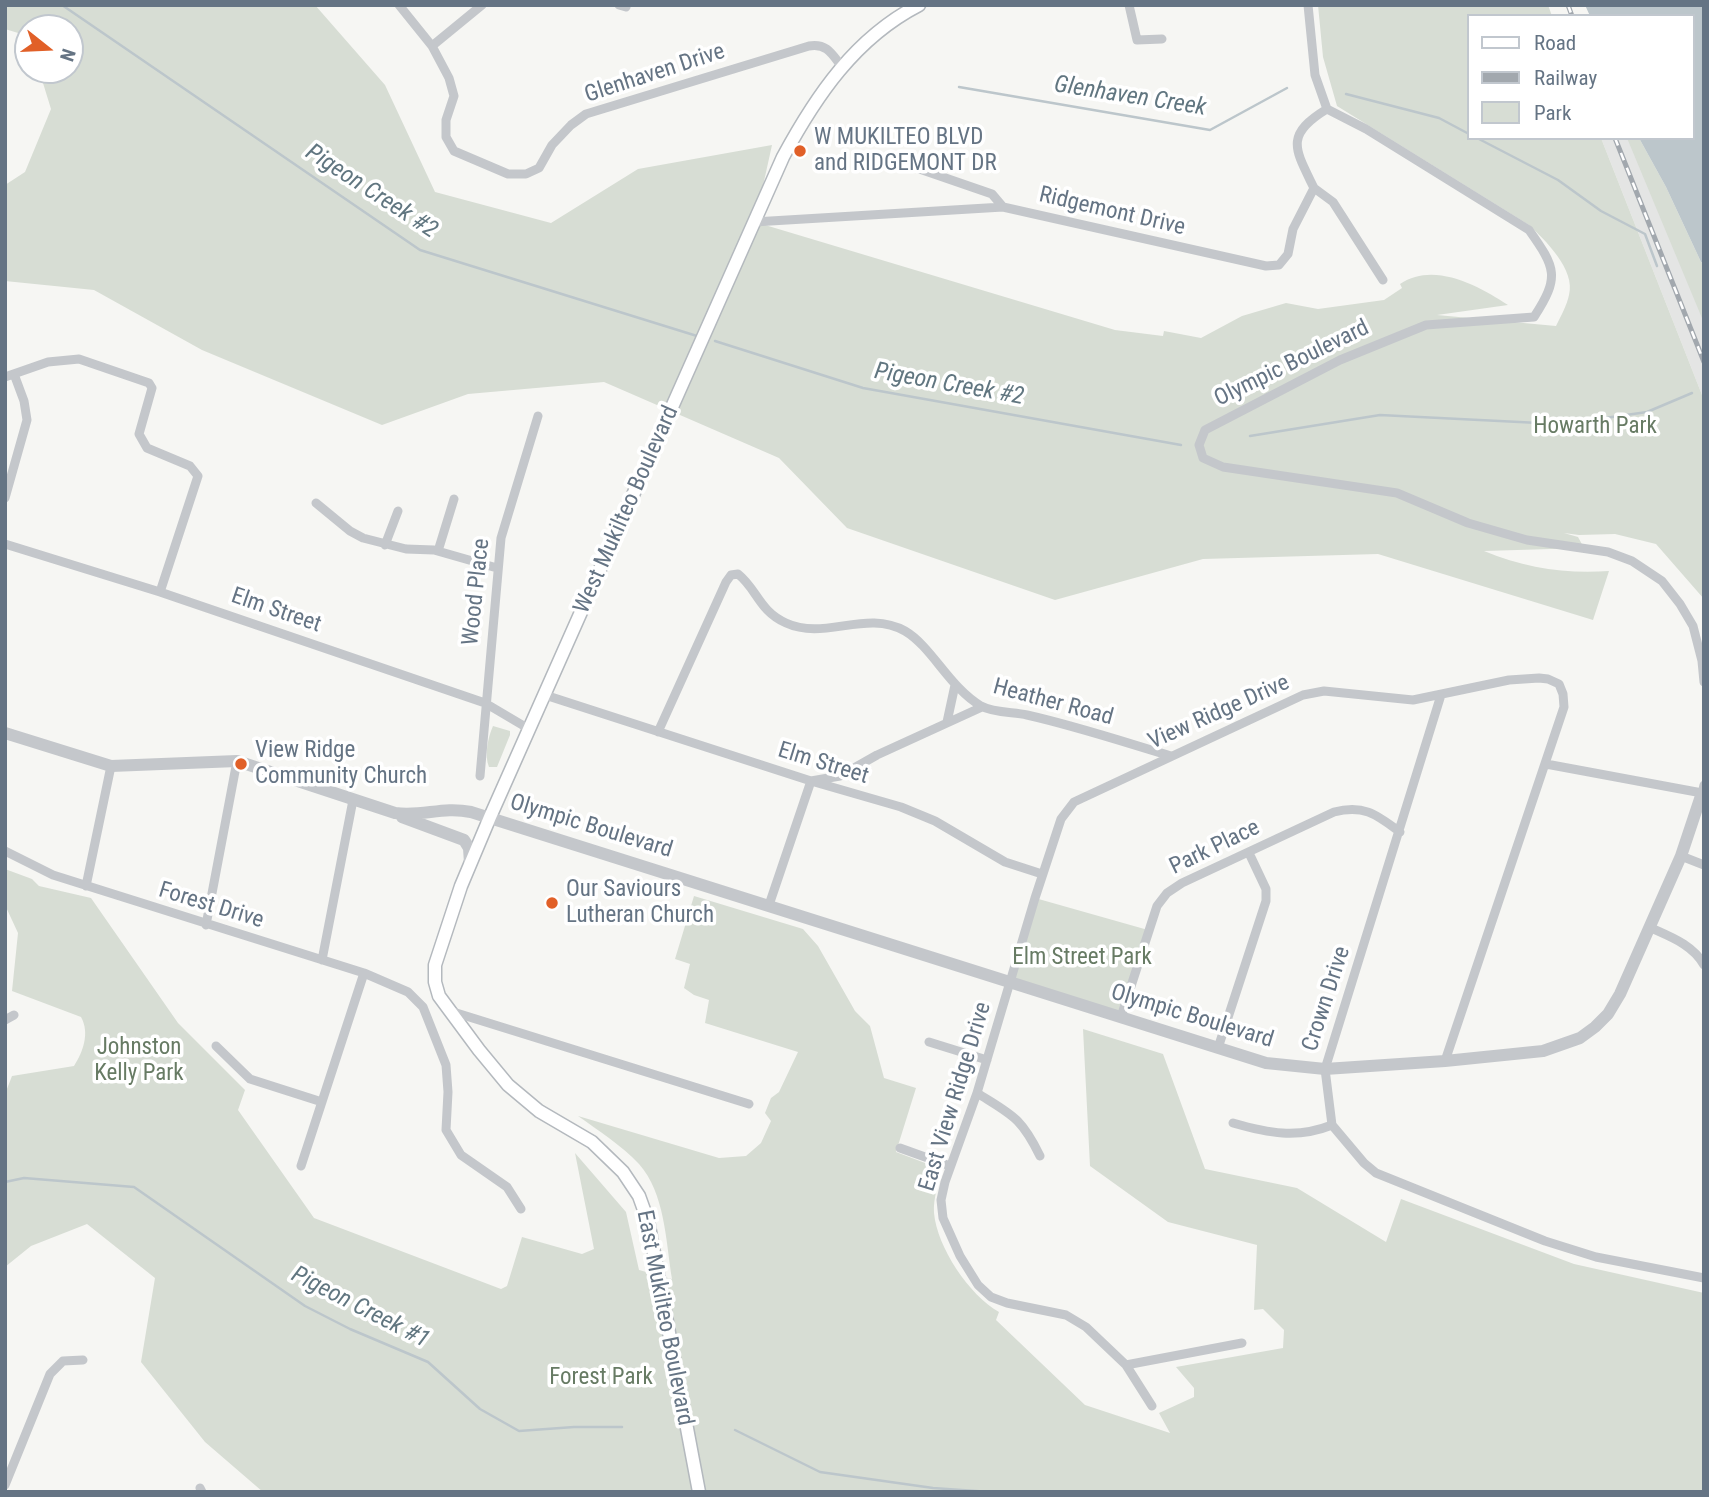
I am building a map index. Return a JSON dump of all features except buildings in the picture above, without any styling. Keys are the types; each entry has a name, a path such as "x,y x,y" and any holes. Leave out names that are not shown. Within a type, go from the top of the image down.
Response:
{"main road":[{"name":"West Mukilteo Boulevard","path":"479,1050 439,996 435,982 435,965 470,863 783,157 819,94 842,67 878,32 917,6"},
{"name":"East Mukilteo Boulevard","path":"479,1050 508,1085 539,1111 592,1142 623,1172 639,1196 648,1221 699,1492"}],"street":[{"name":"Glenhaven Drive","path":"399,5 432,46 449,78 454,96 446,120 446,137 454,151 508,174 526,174 539,168 552,145 586,114 809,46 826,47 842,67"},
{"path":"432,46 482,5"},
{"path":"1129,5 1137,40 1162,39"},
{"path":"1308,5 1315,75 1327,109 1312,118 1300,131 1296,145 1314,188 1333,202 1382,280"},
{"name":"Olympic Boulevard","path":"1327,109 1366,129 1530,230 1547,255 1553,277 1549,295 1534,317 1426,325 1340,360 1205,429 1199,445 1203,457 1223,467 1397,494 1468,523 1527,540 1608,552 1632,561 1662,581 1693,626 1704,681"},
{"path":"902,163 992,194 1003,207"},
{"name":"Ridgemont Drive","path":"754,222 1003,207 1266,266 1279,265 1288,254 1293,229 1314,188"},
{"path":"5,498 27,420 23,401 10,375 48,362 79,359 149,383 152,388 139,435 147,448 190,466 198,476 160,592"},
{"name":"Wood Place","path":"480,776 500,538 538,416"},
{"path":"438,551 454,499"},
{"path":"316,503 350,531 385,545 438,551 497,568"},
{"path":"385,545 398,511"},
{"name":"Elm Street","path":"5,544 160,592 485,703 529,729"},
{"name":"Heather Road","path":"658,733 731,575 738,574 768,612 784,623 803,629 827,629 863,622 882,623 905,631 922,646 955,685 982,707 1027,715 1171,755"},
{"name":"View Ridge Drive","path":"1010,984 1042,874 1061,820 1074,802 1303,695 1324,691 1413,700 1509,680 1549,679 1559,684 1564,707 1445,1061"},
{"path":"947,722 955,685"},
{"name":"Elm Street","path":"545,695 658,733 901,807 935,821 1005,862 1042,874"},
{"name":"Crown Drive","path":"1332,1125 1325,1069 1441,695"},
{"path":"769,905 811,781 840,776 877,755 982,707"},
{"path":"5,733 111,766 237,761 396,813 408,821 464,839 469,848 470,863"},
{"path":"206,925 237,761"},
{"path":"1546,764 1703,789"},
{"path":"86,886 111,766"},
{"name":"Olympic Boulevard","path":"396,813 419,814 451,808 490,817 1218,1048 1276,1065 1325,1069 1543,1051 1580,1038 1608,1014 1620,994 1682,856 1703,789"},
{"path":"322,960 353,800"},
{"name":"Park Place","path":"1121,1017 1157,906 1167,893 1182,883 1334,812 1348,808 1365,809 1400,832"},
{"name":"Forest Drive","path":"5,851 53,875 364,973 408,992 423,1007 446,1065 446,1130 461,1155 507,1187 522,1209"},
{"path":"1218,1048 1266,901 1266,889 1249,853"},
{"path":"1682,856 1704,865"},
{"path":"1651,928 1683,943 1704,965"},
{"path":"301,1166 364,973"},
{"name":"East View Ridge Drive","path":"1010,984 977,1093 950,1166 941,1200 943,1218 960,1256 978,1284 991,1297 1007,1303 1066,1315 1086,1327 1126,1365 1152,1406"},
{"path":"450,1010 749,1104"},
{"path":"929,1042 987,1060"},
{"path":"216,1046 250,1079 323,1102"},
{"path":"977,1093 1016,1118 1026,1128 1040,1156"},
{"path":"1233,1123 1287,1135 1318,1131 1332,1125 1364,1163 1391,1181 1545,1241 1596,1257 1704,1278"},
{"path":"900,1148 950,1166"},
{"path":"1126,1365 1242,1343"},
{"path":"5,1485 50,1374 63,1361 83,1360"}],"shaded area":[{"path":"1585,5 1704,5 1704,263 1701,262 1666,187 1640,140 1695,140 1695,14 1589,14"},
{"path":"1602,140 1636,140 1704,305 1704,400"}],"green space":[{"name":"Howarth Park","path":"5,5 315,5 385,85 435,192 551,223 638,169 772,145 755,222 1115,330 1163,336 1164,331 1201,338 1242,316 1286,303 1318,309 1384,300 1402,288 1400,284 1427,275 1470,284 1508,305 1437,315 1556,326 1565,307 1570,285 1558,256 1536,231 1337,106 1323,57 1318,5 1548,5 1551,14 1468,14 1468,140 1602,140 1704,400 1704,599 1656,544 1615,534 1564,533 1578,537 1584,548 1484,551 1515,562 1545,568 1577,572 1609,571 1593,620 1378,554 1203,559 1055,600 847,528 779,458 604,382 468,394 382,425 202,350 94,290 5,281 5,185 25,172 51,109 43,84 84,84 84,14 14,14 14,32 5,29"},
{"path":"1628,140 1640,140 1666,187 1701,262 1704,263 1704,323"},
{"path":"493,726 510,731 510,735 497,767 489,767 487,746"},
{"path":"5,869 32,879 39,886 91,898 178,1023 245,1090 238,1110 314,1218 501,1289 507,1286 522,1237 582,1254 594,1249 575,1153 626,1212 639,1270 672,1279 663,1218 648,1176 639,1164 610,1138 578,1116 719,1158 746,1156 761,1143 771,1121 765,1113 771,1098 779,1092 798,1052 705,1023 709,1000 684,988 690,964 675,959 694,896 803,929 818,946 855,1011 870,1026 884,1078 916,1088 896,1152 941,1169 934,1213 941,1240 956,1269 977,1294 999,1312 996,1320 1085,1405 1170,1433 1159,1413 1194,1397 1194,1388 1176,1367 1283,1348 1284,1330 1263,1309 1254,1310 1257,1245 1168,1222 1090,1166 1083,1029 1163,1054 1205,1169 1297,1188 1386,1242 1401,1199 1574,1264 1704,1293 1704,1492 263,1492 205,1442 141,1362 155,1278 87,1224 31,1246 5,1267 5,1094 12,1076 74,1066 83,1049 85,1029 81,1017 12,991 18,933 5,905"},
{"name":"Elm Street Park","path":"1035,898 1148,930 1121,1017 1010,984"}],"waterway":[{"name":"Pigeon Creek #2","path":"62,5 420,250 697,336"},
{"name":"Glenhaven Creek","path":"959,87 1210,130 1287,88"},
{"name":"Glenhaven Creek","path":"1346,94 1439,118 1468,133"},
{"name":"Glenhaven Creek","path":"1481,140 1558,180 1601,211 1645,234 1657,266"},
{"name":"Pigeon Creek #2","path":"715,341 863,388 1181,445"},
{"name":"Pigeon Creek #2","path":"1250,436 1380,415 1539,423 1584,421 1647,412 1692,393"},
{"name":"Pigeon Creek #1","path":"5,1182 24,1178 134,1187 305,1306 350,1329 428,1362 480,1409 519,1431 622,1427"},
{"name":"Pigeon Creek #1","path":"735,1430 820,1472 933,1488 990,1492"}],"railway":[{"path":"1568,5 1571,14"},
{"path":"1616,140 1704,362"}],"place":[{"name":"W MUKILTEO BLVD and RIDGEMONT DR","path":"800,151"},
{"name":"View Ridge Community Church","path":"241,764"},
{"name":"Our Saviours Lutheran Church","path":"552,903"}],"park label":[{"name":"Johnston Kelly Park","path":"139,1061"},
{"name":"Forest Park","path":"601,1378"}]}
